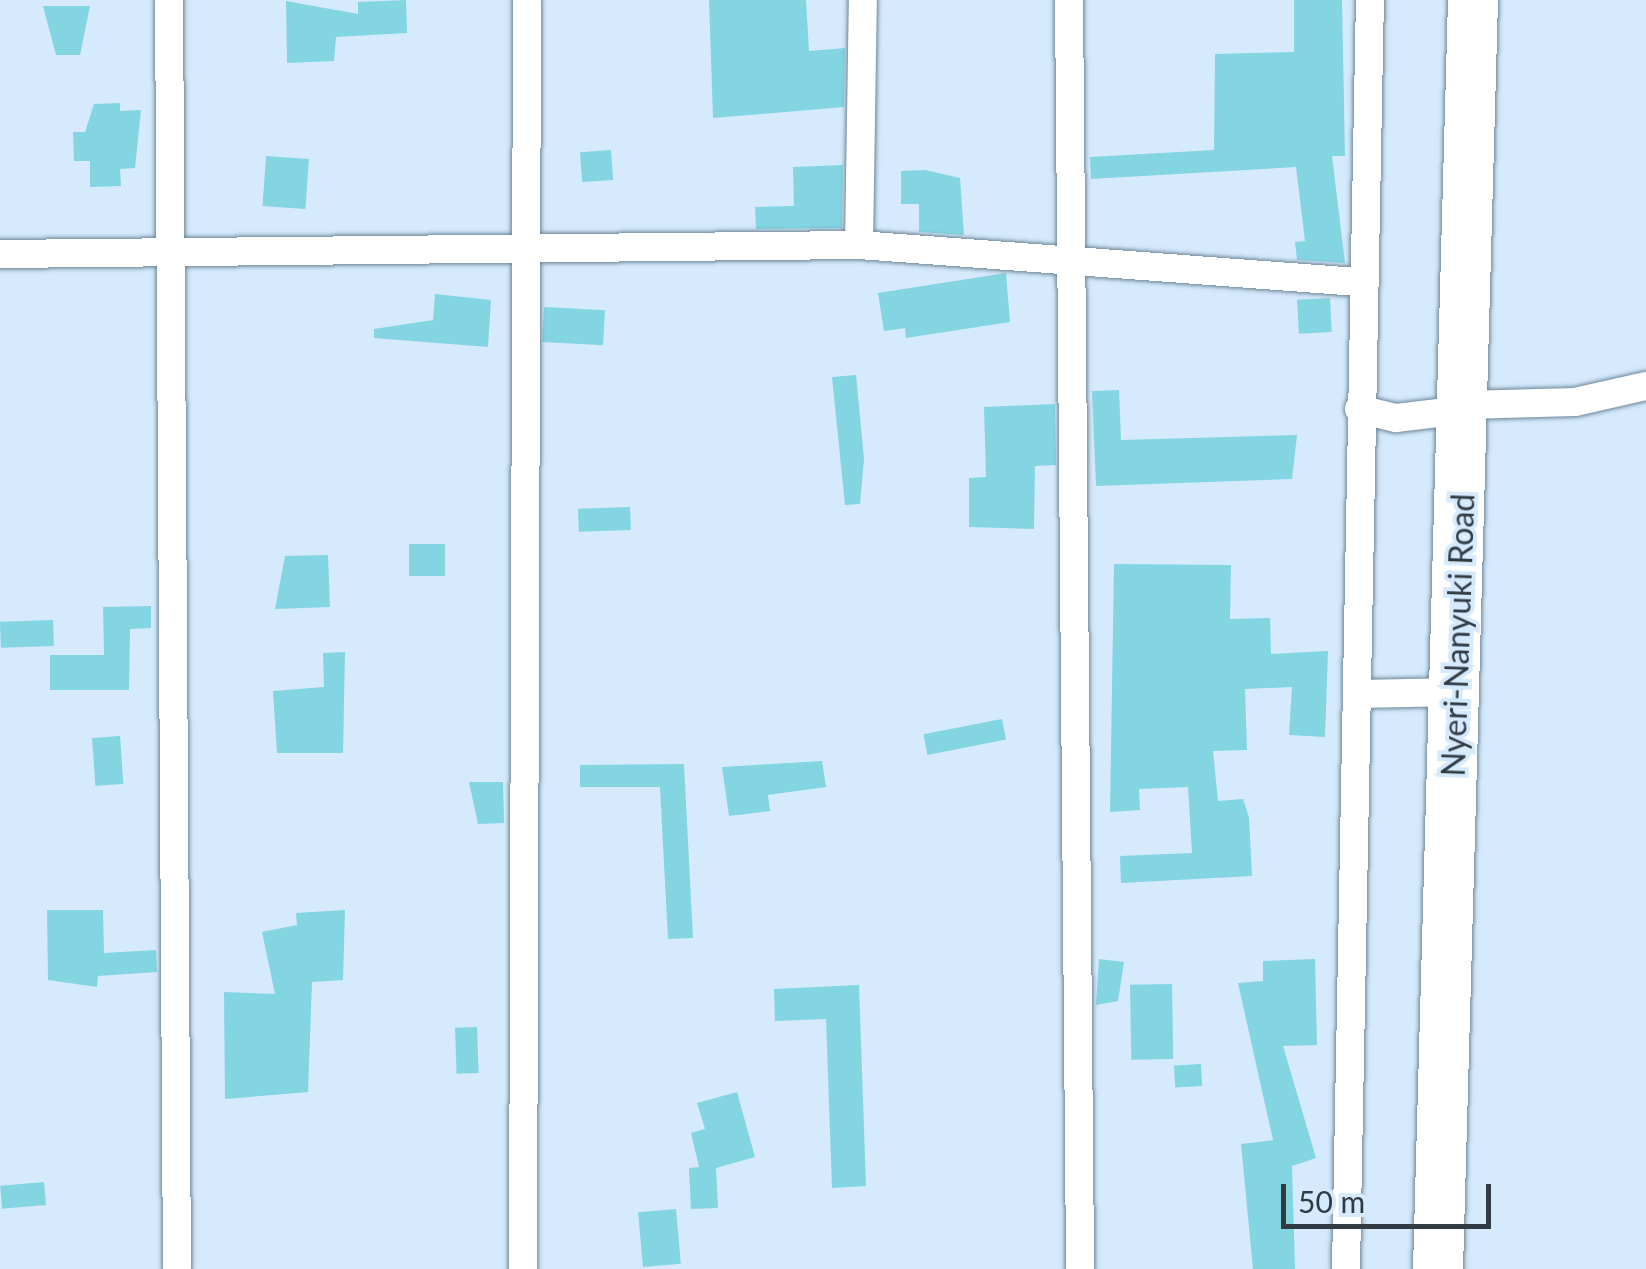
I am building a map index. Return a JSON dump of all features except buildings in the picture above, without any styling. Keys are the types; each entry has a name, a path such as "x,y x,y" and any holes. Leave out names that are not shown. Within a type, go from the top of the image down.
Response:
{"highway":[{"name":"Nyeri-Nanyuki Road","path":"1438,1269 1456,692 1471,407 1473,0"}],"street":[{"path":"169,0 176,1269"},
{"path":"523,1269 527,0"},
{"path":"860,245 863,0"},
{"path":"1069,0 1080,1269"},
{"path":"1346,1269 1360,694 1358,282 1370,0"},
{"path":"0,254 860,245 1072,254 1358,282"},
{"path":"1359,409 1396,418 1471,407 1575,402 1646,386"},
{"path":"1360,694 1456,692"}]}
